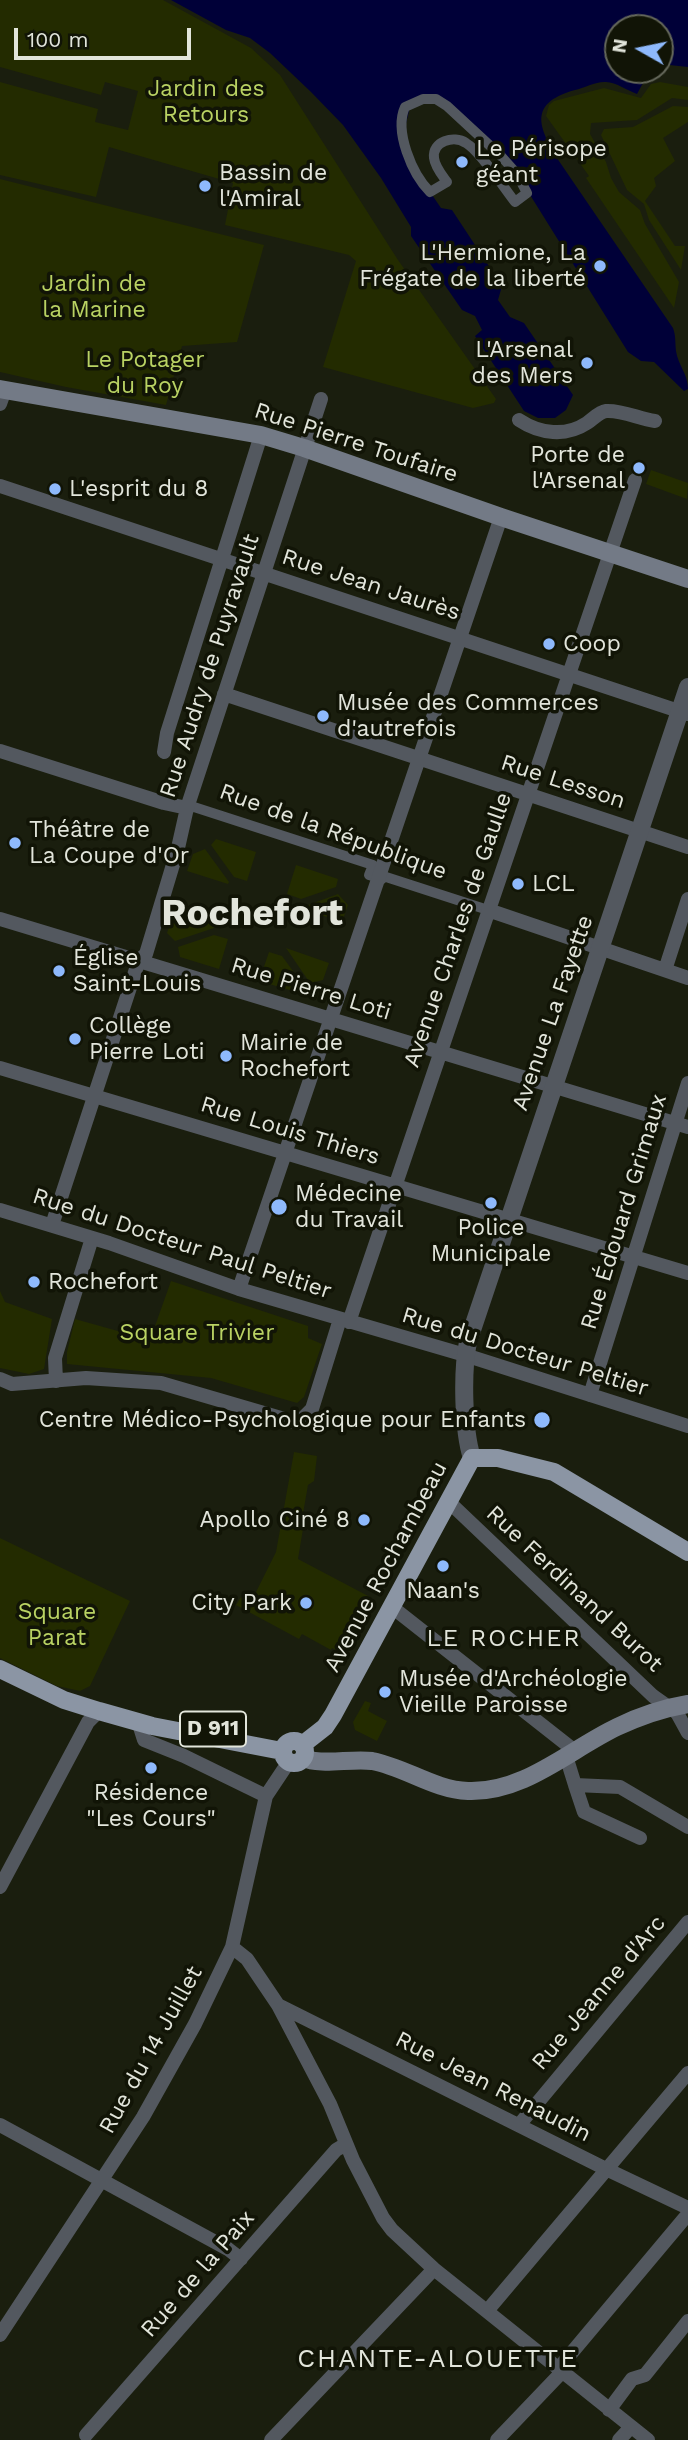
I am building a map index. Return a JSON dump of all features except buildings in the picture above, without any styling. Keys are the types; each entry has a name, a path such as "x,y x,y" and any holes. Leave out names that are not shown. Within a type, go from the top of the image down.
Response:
{"main road":[{"name":"Rue Pierre Toufaire","path":"2,394 261,435 688,579"},
{"name":"Avenue Rochambeau","path":"292,1752 325,1727 333,1715 472,1458"},
{"path":"472,1458 498,1458 554,1472 688,1552"},
{"name":"D 911","path":"0,1669 64,1700 99,1711 138,1721 153,1719 292,1752 310,1761 374,1761 451,1790 496,1789 512,1784 617,1727 688,1703"}],"street":[{"path":"423,99 436,99 447,106 500,155 517,174 527,192 515,202 470,145 457,139 443,142 436,148 434,159 447,182 430,192 423,185 405,149 400,124 405,107 423,99"},
{"name":"Rue Audry de Puyravault","path":"52,1225 139,960 146,954 187,808 321,399"},
{"path":"519,420 533,428 555,432 579,428 603,411 621,412 655,421"},
{"path":"164,752 167,733 261,435"},
{"name":"Avenue Charles de Gaulle","path":"56,1381 86,1378 162,1383 298,1423 312,1409 395,1186 635,480"},
{"name":"Rue Jean Jaurès","path":"0,486 684,712"},
{"path":"239,1289 501,517"},
{"name":"Avenue La Fayette","path":"465,1355 600,948 684,712 688,687"},
{"name":"Rue Lesson","path":"224,694 688,847"},
{"name":"Rue de la République","path":"0,751 164,803 194,807 373,865 369,874 379,878 382,879 383,876 688,978"},
{"path":"665,970 688,899"},
{"name":"Rue Pierre Loti","path":"0,919 682,1126"},
{"name":"Rue Louis Thiers","path":"0,1068 688,1273"},
{"name":"Rue Édouard Grimaux","path":"590,1395 634,1257 682,1126 688,1083"},
{"name":"Rue du Docteur Paul Peltier","path":"2,1213 52,1225 239,1289 345,1320"},
{"path":"0,1380 12,1384 56,1381 55,1358 92,1238"},
{"name":"Rue du Docteur Peltier","path":"345,1320 688,1426"},
{"name":"Avenue Rochambeau","path":"465,1355 466,1435 472,1458"},
{"name":"Rue Ferdinand Burot","path":"449,1502 668,1708 677,1713 688,1733"},
{"path":"392,1607 570,1753 575,1785 584,1812 640,1838"},
{"path":"0,1887 89,1722 99,1711"},
{"path":"138,1721 144,1740 184,1756 266,1796"},
{"name":"Rue du 14 Juillet","path":"0,2335 143,2118 195,2025 232,1947 266,1796 292,1752"},
{"path":"575,1785 620,1787 688,1827"},
{"name":"Rue Jeanne d'Arc","path":"519,2125 688,1922"},
{"path":"232,1947 247,1959 278,2005 330,2105 383,2218 409,2247 434,2269 648,2440"},
{"name":"Rue Jean Renaudin","path":"278,2005 688,2208"},
{"path":"487,2311 688,2073"},
{"path":"0,2125 228,2249 241,2259"},
{"name":"Rue de la Paix","path":"86,2435 336,2150 346,2144"},
{"path":"497,2440 560,2370 688,2214"},
{"path":"271,2440 434,2269"},
{"path":"609,2410 632,2379 645,2375 688,2321"},
{"path":"619,2440 631,2427"}],"green space":[{"name":"Jardin des Retours","path":"0,0 163,0 251,48 280,75 398,260 496,399 494,403 473,408 323,367 356,261 349,255 225,225 233,183 109,147 96,197 0,175 0,82 98,109 95,122 128,130 138,91 105,82 101,95 0,67"},
{"path":"651,84 688,87 688,100 672,98 637,120 591,123 590,134 619,192 640,210 645,224 679,282 674,308 586,178 589,176 546,116 549,105 554,101 604,88 641,98"},
{"path":"673,106 688,107 688,122 663,138 675,161 654,178 656,186 645,201 675,246 685,246 681,270 649,220 644,204 627,190 601,135 604,129 633,127"},
{"name":"Jardin de la Marine","path":"0,179 264,245 237,342 182,346 166,405 0,372"},
{"path":"651,470 688,483 687,499 646,484"},
{"path":"216,839 256,852 247,881 234,877 211,845"},
{"path":"205,849 228,884 187,871 193,854"},
{"path":"296,865 338,879 336,887 301,899 287,894"},
{"path":"338,894 348,905 342,922 300,908"},
{"path":"174,912 215,925 214,928 175,941 167,933"},
{"path":"214,935 228,939 219,969 180,957 178,947"},
{"path":"286,948 329,963 323,980 310,983"},
{"path":"269,952 282,956 304,986 300,993 259,981"},
{"name":"Square Trivier","path":"171,1281 308,1326 308,1338 322,1344 304,1397 297,1403 211,1378 67,1364 67,1352 75,1319 150,1340"},
{"path":"0,1291 5,1302 52,1319 44,1369 29,1374 0,1368"},
{"path":"294,1452 317,1456 314,1481 308,1485 298,1559 370,1597 340,1652 302,1634 299,1639 236,1605 241,1597 251,1602 276,1552"},
{"name":"Square Parat","path":"0,1538 130,1601 90,1686 80,1691 57,1686 0,1658"},
{"path":"365,1701 371,1703 368,1711 387,1721 377,1741 355,1730 353,1722"}],"shaded area":[{"path":"171,0 688,0 688,67 674,66 674,14 604,14 604,82 559,96 543,111 541,120 547,140 561,164 673,328 677,356 688,389 684,391 654,362 641,361 628,352 517,174 436,99 411,103 403,136 430,192 441,208 452,210 502,286 498,300 510,317 524,323 573,395 566,410 555,418 538,418 524,411 475,336 482,330 475,316 462,310 411,236 411,227 381,178 343,125 270,53 250,38 226,30"},
{"path":"615,84 642,84 637,94"}],"place":[{"name":"Le Périsope géant","path":"462,162"},
{"name":"Bassin de l'Amiral","path":"205,186"},
{"name":"L'Hermione, La Frégate de la liberté","path":"600,266"},
{"name":"L'Arsenal des Mers","path":"587,363"},
{"name":"Porte de l'Arsenal","path":"639,468"},
{"name":"L'esprit du 8","path":"55,489"},
{"name":"Coop","path":"549,644"},
{"name":"Musée des Commerces d'autrefois","path":"323,716"},
{"name":"Théâtre de La Coupe d'Or","path":"15,843"},
{"name":"LCL","path":"518,884"},
{"name":"Église Saint-Louis","path":"59,971"},
{"name":"Collège Pierre Loti","path":"75,1039"},
{"name":"Mairie de Rochefort","path":"226,1056"},
{"name":"Police Municipale","path":"491,1203"},
{"name":"Médecine du Travail","path":"279,1207"},
{"name":"Rochefort","path":"34,1282"},
{"name":"Centre Médico-Psychologique pour Enfants","path":"542,1420"},
{"name":"Apollo Ciné 8","path":"364,1520"},
{"name":"Naan's","path":"443,1566"},
{"name":"City Park","path":"306,1603"},
{"name":"Musée d'Archéologie Vieille Paroisse","path":"385,1692"},
{"name":"Résidence \"Les Cours\"","path":"151,1768"}],"district":[{"name":"Rochefort","path":"252,914"},
{"name":"LE ROCHER","path":"504,1639"},
{"name":"CHANTE-ALOUETTE","path":"438,2359"}],"park label":[{"name":"Le Potager du Roy","path":"145,373"}]}
